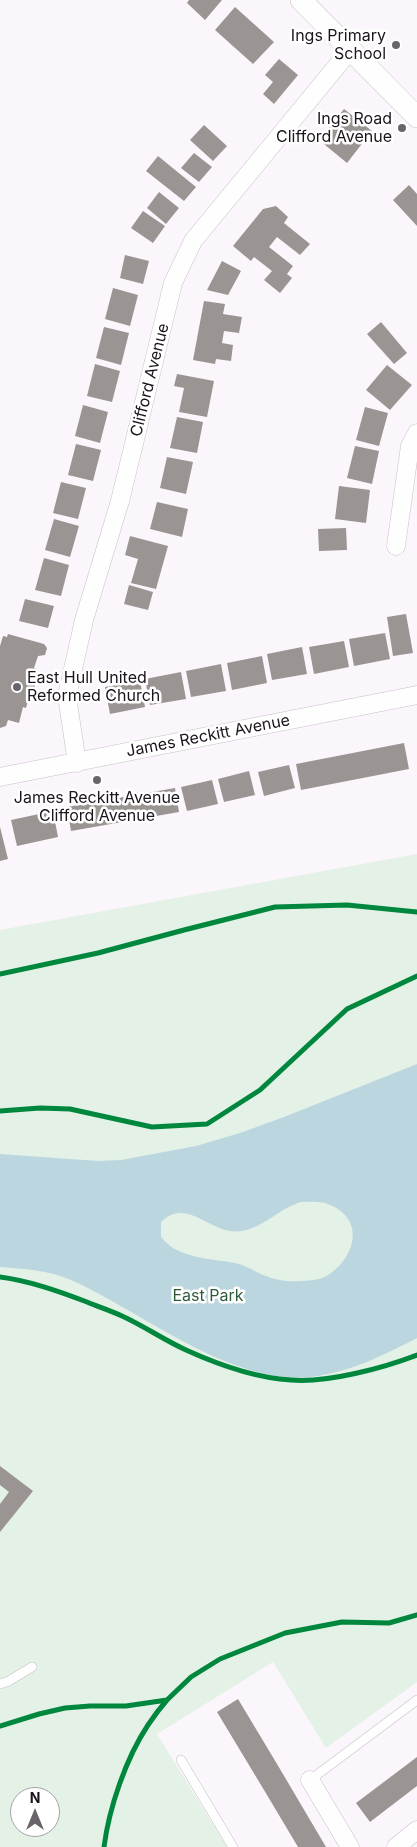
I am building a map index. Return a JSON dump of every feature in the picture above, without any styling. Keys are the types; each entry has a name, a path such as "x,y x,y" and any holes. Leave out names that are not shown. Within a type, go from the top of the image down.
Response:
{"street":[{"path":"301,0 417,118"},
{"name":"Clifford Avenue","path":"77,763 67,696 84,620 120,501 174,283 193,241 352,50"},
{"path":"396,546 410,446 417,433"},
{"name":"James Reckitt Avenue","path":"0,777 417,695"},
{"path":"310,1780 350,1847"},
{"path":"396,1847 417,1830"}],"lane":[{"path":"0,1684 8,1682 32,1667"},
{"path":"310,1780 417,1700"},
{"path":"181,1760 233,1847"}],"green space":[{"name":"East Park","path":"417,854 417,1682 326,1748 273,1662 157,1734 227,1847 0,1847 0,930"}],"water":[{"path":"417,1064 417,1338 379,1357 339,1372 311,1377 280,1376 249,1370 187,1344 71,1280 45,1272 0,1267 0,1154 98,1161 121,1160 196,1146 284,1117","holes":["301,1202 325,1203 338,1209 350,1222 352,1230 351,1247 340,1265 325,1277 319,1279 306,1281 279,1280 239,1264 185,1254 176,1250 161,1237 161,1222 178,1213 195,1216 221,1229 240,1231 258,1225 292,1205"]}],"building":[{"path":"189,0 222,0 205,20 187,3"},
{"path":"235,7 274,42 253,64 215,30"},
{"path":"279,59 298,75 274,104 263,94 273,82 265,75"},
{"path":"344,109 372,131 347,163 319,140"},
{"path":"204,125 227,146 213,161 190,140"},
{"path":"194,153 212,167 199,182 181,168"},
{"path":"158,156 196,187 184,201 146,171"},
{"path":"409,185 417,194 417,226 393,200"},
{"path":"159,192 179,208 166,224 147,208"},
{"path":"276,206 288,217 284,223 310,244 300,255 277,237 269,247 293,266 287,274 292,278 280,293 264,280 272,271 254,257 251,261 233,246 263,209"},
{"path":"143,211 165,226 153,243 131,228"},
{"path":"125,255 149,261 143,284 120,278"},
{"path":"222,261 241,271 228,295 207,290"},
{"path":"113,288 138,295 130,326 105,319"},
{"path":"204,301 225,304 223,314 242,317 239,333 224,331 222,343 233,345 231,361 216,359 215,364 193,360"},
{"path":"381,322 407,353 394,364 367,334"},
{"path":"104,327 129,333 121,365 96,358"},
{"path":"95,364 120,371 112,402 87,396"},
{"path":"387,365 412,385 390,410 366,390"},
{"path":"177,374 214,381 207,417 179,412 184,388 174,386"},
{"path":"83,405 108,412 100,443 75,436"},
{"path":"365,407 388,413 379,446 356,440"},
{"path":"177,417 203,422 197,453 170,448"},
{"path":"76,444 101,450 93,481 68,475"},
{"path":"355,446 379,451 372,484 347,478"},
{"path":"167,457 193,462 186,494 160,488"},
{"path":"61,482 86,488 78,519 53,513"},
{"path":"339,486 370,490 366,523 335,519"},
{"path":"157,502 188,509 182,537 150,529"},
{"path":"54,519 79,526 70,557 45,550"},
{"path":"346,528 347,550 319,551 318,529"},
{"path":"130,536 168,546 156,589 131,583 138,559 125,555"},
{"path":"44,558 69,565 61,596 35,590"},
{"path":"129,585 153,592 148,610 124,604"},
{"path":"25,599 54,606 48,628 19,621"},
{"path":"406,614 413,653 393,656 387,617"},
{"path":"385,633 390,659 354,666 349,639"},
{"name":"East Hull United Reformed Church","path":"8,634 44,644 47,648 45,655 38,656 34,668 37,669 33,695 30,694 26,708 23,707 19,723 8,720 6,726 0,728 0,646 3,636 7,637"},
{"path":"344,641 349,667 314,674 309,647"},
{"path":"302,647 307,674 272,680 267,654"},
{"path":"262,656 267,683 232,690 227,663"},
{"path":"221,664 226,691 191,697 186,671"},
{"path":"181,672 186,699 150,705 145,679"},
{"path":"140,681 145,707 110,714 105,687"},
{"path":"404,743 409,769 301,790 296,764"},
{"path":"289,765 295,788 264,796 258,772"},
{"path":"249,771 255,795 224,802 218,779"},
{"path":"212,780 218,804 187,811 181,787"},
{"path":"175,788 179,812 71,831 67,807"},
{"path":"53,811 58,837 17,846 11,820"},
{"path":"0,827 8,859 0,861"},
{"path":"0,1466 33,1491 0,1532 0,1504 9,1492 0,1485"},
{"path":"238,1699 326,1847 298,1847 217,1712"},
{"path":"417,1757 417,1786 370,1822 356,1803"}],"cycle path":[{"path":"0,974 98,953 275,907 347,905 417,912"},
{"path":"0,1111 40,1108 70,1109 152,1127 207,1124 260,1090 347,1009 417,976"},
{"path":"0,1277 55,1290 87,1302 122,1316 199,1356 224,1366 264,1377 291,1380 338,1377 388,1365 417,1355"},
{"path":"0,1726 65,1708 126,1706 167,1700 191,1677 220,1659 285,1633 342,1622 389,1623 417,1615"},
{"path":"104,1847 114,1800 126,1768 140,1738 167,1700"}],"place":[{"name":"Ings Primary School","path":"396,45"},
{"name":"Ings Road Clifford Avenue","path":"402,128"},
{"name":"East Hull United Reformed Church","path":"17,687"},
{"name":"James Reckitt Avenue Clifford Avenue","path":"97,780"}]}
